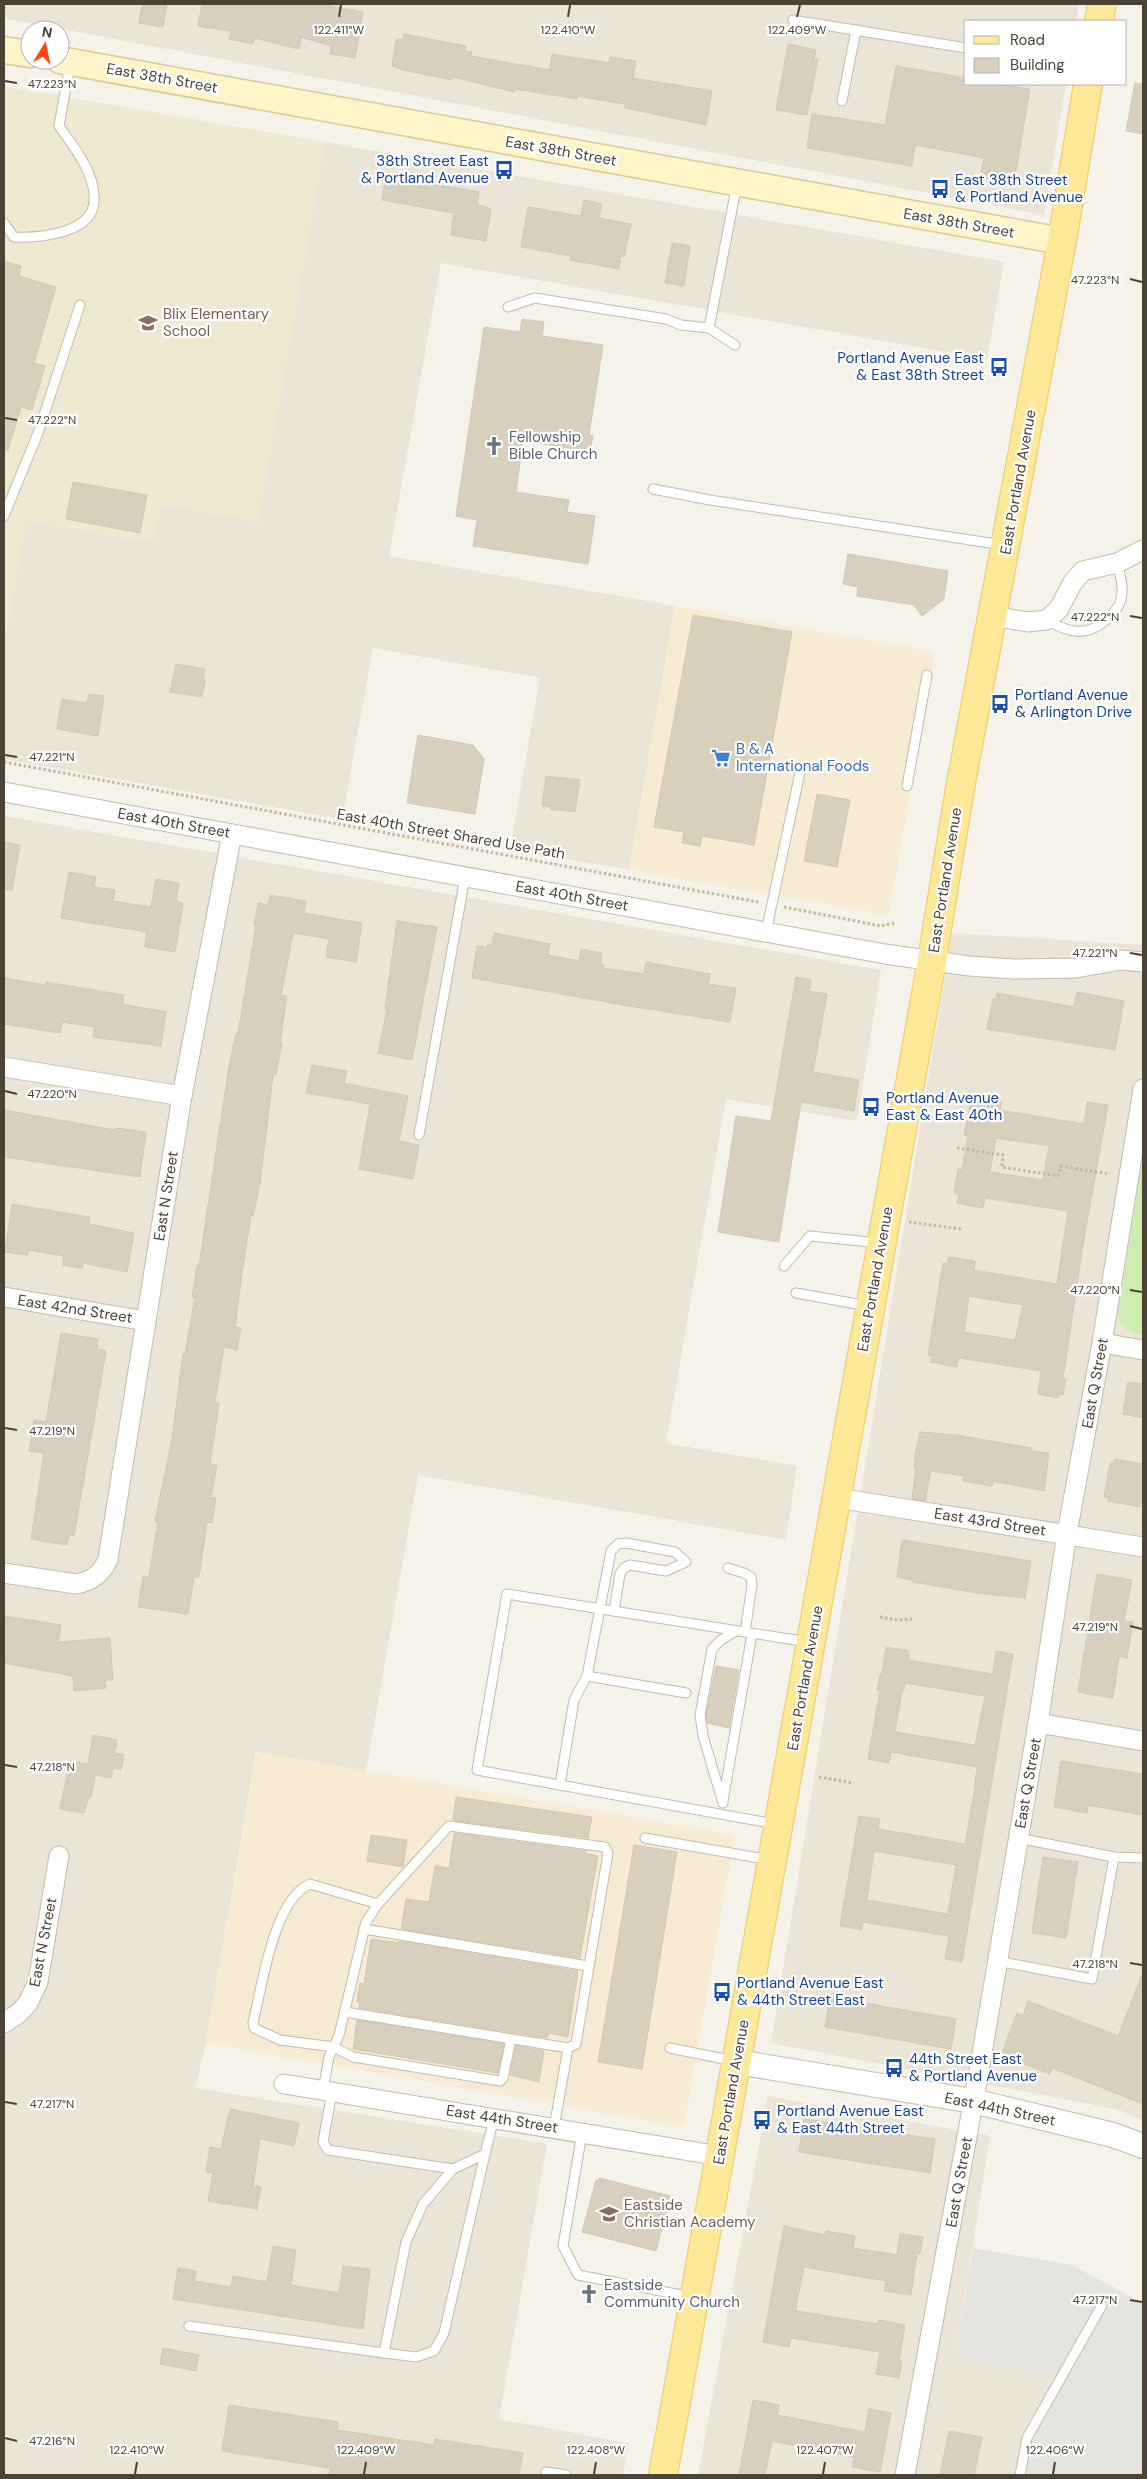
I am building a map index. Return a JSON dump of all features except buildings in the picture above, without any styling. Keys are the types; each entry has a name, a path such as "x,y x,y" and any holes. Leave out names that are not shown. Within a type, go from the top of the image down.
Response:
{"main road":[{"path":"1099,20 1102,4"},
{"path":"4,50 20,52"},
{"name":"East 38th Street","path":"70,62 1062,242"},
{"name":"East Portland Avenue","path":"663,2475 932,960 959,794 1062,242 1088,85"}],"street":[{"path":"993,616 1028,622 1046,620 1059,609 1073,582 1083,571 1118,563 1143,550"},
{"name":"East 40th Street","path":"4,792 766,932 932,960 1014,969 1076,968 1121,960 1143,962"},
{"name":"East N Street","path":"4,1573 76,1584 86,1582 96,1576 104,1569 108,1559 182,1096 232,834"},
{"path":"4,1067 182,1096"},
{"name":"East Q Street","path":"905,2475 973,2101 1038,1723 1067,1534 1138,1154 1143,1089"},
{"name":"East 42nd Street","path":"4,1297 146,1321"},
{"path":"1102,1344 1143,1350"},
{"name":"East 43rd Street","path":"837,1498 1143,1547"},
{"path":"1038,1723 1143,1741"},
{"name":"East N Street","path":"8,2021 28,2003 38,1982 59,1856"},
{"name":"East 44th Street","path":"737,2062 973,2101 1113,2135 1143,2146"},
{"name":"East 44th Street","path":"284,2084 720,2156"}],"lane":[{"path":"793,20 964,48"},
{"path":"842,101 856,30"},
{"path":"4,223 14,237 36,238 72,230 91,213 94,202 91,180 76,149 59,126 64,70"},
{"path":"709,328 737,182"},
{"path":"508,306 535,298 666,319 681,325 709,328 735,345"},
{"path":"4,516 38,433 80,305"},
{"path":"653,489 710,500 1006,546"},
{"path":"1046,620 1066,630 1081,633 1099,627 1113,615 1121,601 1122,585 1118,563"},
{"path":"907,786 927,675"},
{"path":"766,932 801,768"},
{"path":"419,1136 465,877"},
{"path":"784,1266 810,1236 882,1243"},
{"path":"796,1294 871,1306"},
{"path":"560,1785 574,1700 587,1676 608,1558 618,1544 626,1543 675,1552 686,1562 666,1571 630,1565 624,1568 620,1574 614,1611"},
{"path":"721,1813 744,1632 752,1585 750,1577 744,1572 728,1568"},
{"path":"779,1825 476,1770 507,1594 811,1643"},
{"path":"723,1803 705,1744 700,1715 712,1649 721,1640 744,1632"},
{"path":"587,1676 686,1693"},
{"path":"345,2012 568,2048 576,2044 608,1853 605,1847 449,1826 378,1904 364,1929 339,2035 329,2057 323,2142 328,2150 453,2170"},
{"path":"645,1838 773,1860"},
{"path":"1018,1838 1114,1857 1143,1858"},
{"path":"997,1961 1092,1979 1114,1857"},
{"path":"378,1904 310,1884 296,1895 284,1912 274,1936 252,2023 254,2028 280,2040 334,2047 353,2057 500,2081 504,2078 511,2039"},
{"path":"364,1929 588,1966"},
{"path":"554,2128 568,2048"},
{"path":"670,2048 737,2062"},
{"path":"189,2326 384,2353 416,2356 434,2351 444,2333 494,2118"},
{"path":"582,2133 563,2246 578,2275 695,2297"},
{"path":"384,2353 406,2242 423,2204 453,2170 485,2154"},
{"path":"1020,2475 1027,2438 1102,2304"},
{"path":"546,2472 566,2475"}],"path":[{"name":"East 40th Street Shared Use Path","path":"4,762 881,926 894,923"},
{"path":"957,1148 1003,1155 1002,1167 1058,1176 1060,1166 1113,1175"},
{"path":"909,1222 961,1229"},
{"path":"880,1617 912,1619"},
{"path":"819,1777 853,1783"}],"shaded area":[{"path":"4,4 1079,4 1076,20 964,20 964,85 1066,85 1044,215 70,31 70,20 20,21 4,18"},
{"name":"Blix Elementary School","path":"4,86 325,142 258,521 161,504 154,542 26,520 4,645"},
{"path":"325,142 1004,262 987,359 441,263 389,556 675,606 629,870 510,849 540,678 373,648 342,819 4,759 4,645 26,520 153,542 160,504 258,521"},
{"path":"675,606 935,652 889,915 629,870"},
{"path":"4,816 881,970 857,1121 726,1099 666,1443 797,1466 786,1540 418,1475 366,1771 256,1752 206,2043 195,2088 547,2144 499,2419 629,2443 623,2475 4,2475"},
{"path":"952,933 1143,945 1143,2120 1116,2109 771,2043"},
{"path":"257,1752 735,1835 684,2127 206,2043"},
{"path":"768,2096 990,2136 955,2358 1054,2375 1022,2434 1015,2475 698,2475"},
{"path":"973,2248 1072,2265 1143,2303 1143,2475 1015,2475 1022,2435 1053,2376 955,2359"}],"green space":[{"path":"1143,1173 1143,1335 1126,1329 1121,1323 1118,1314 1140,1176"}],"place":[{"name":"38th Street East & Portland Avenue","path":"504,170"},
{"name":"East 38th Street & Portland Avenue","path":"940,189"},
{"name":"Blix Elementary School","path":"148,323"},
{"name":"Portland Avenue East & East 38th Street","path":"999,367"},
{"name":"Fellowship Bible Church","path":"494,446"},
{"name":"Portland Avenue & Arlington Drive","path":"1000,704"},
{"name":"B & A International Foods","path":"721,758"},
{"name":"Portland Avenue East & East 40th","path":"871,1107"},
{"name":"Portland Avenue East & 44th Street East","path":"722,1992"},
{"name":"44th Street East & Portland Avenue","path":"894,2068"},
{"name":"Portland Avenue East & East 44th Street","path":"762,2120"},
{"name":"Eastside Christian Academy","path":"609,2214"},
{"name":"Eastside Community Church","path":"589,2294"}]}
